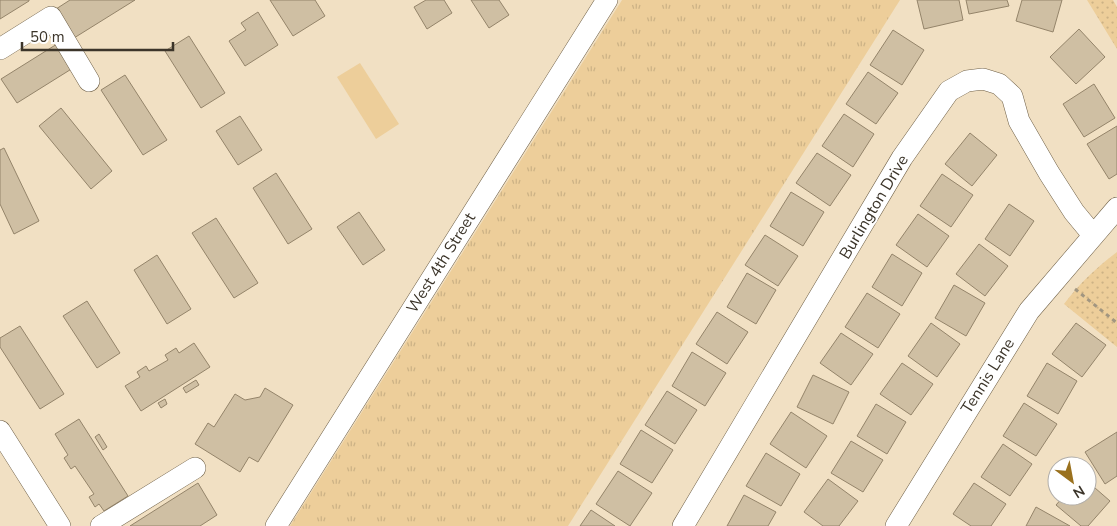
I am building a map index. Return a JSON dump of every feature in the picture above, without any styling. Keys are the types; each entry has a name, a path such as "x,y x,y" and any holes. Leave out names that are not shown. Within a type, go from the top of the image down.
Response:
{"street":[{"name":"West 4th Street","path":"276,526 607,0"},
{"path":"0,49 51,17 89,81"},
{"name":"Burlington Drive","path":"683,526 902,158 949,91 967,81 983,80 999,84 1012,96 1019,121 1048,173 1074,212 1093,235"},
{"name":"Tennis Lane","path":"896,526 1029,311 1117,208"},
{"path":"1093,235 1117,227"},
{"path":"0,431 60,526"},
{"path":"101,526 195,468"}],"path":[{"path":"1075,289 1117,323"}],"green space":[{"path":"622,0 900,0 568,526 290,526"},
{"path":"1087,0 1113,0 1117,7 1117,49"},
{"path":"360,63 399,124 376,139 337,77"},
{"path":"1117,252 1117,347 1064,304 1089,276"}],"building":[{"path":"0,0 29,0 29,1 0,19"},
{"path":"70,0 135,0 74,38 56,9"},
{"path":"270,0 315,0 325,16 293,36"},
{"path":"426,0 444,0 452,13 427,29 414,7"},
{"path":"471,0 499,0 509,15 489,28"},
{"path":"917,0 959,0 963,20 924,29"},
{"path":"966,0 1007,0 1009,6 969,14"},
{"path":"1022,0 1062,0 1053,32 1016,21"},
{"path":"258,12 278,45 245,66 229,41 246,30 241,23"},
{"path":"1079,29 1105,57 1076,84 1050,57"},
{"path":"893,30 924,50 902,85 870,65"},
{"path":"189,36 225,93 201,108 165,51"},
{"path":"57,44 73,68 17,103 1,79"},
{"path":"868,72 898,93 876,124 846,104"},
{"path":"125,75 167,140 143,155 101,90"},
{"path":"1094,84 1115,118 1084,137 1063,104"},
{"path":"61,108 112,171 91,189 39,126"},
{"path":"844,114 874,134 853,167 822,146"},
{"path":"240,116 262,150 238,165 216,131"},
{"path":"1117,126 1117,174 1109,179 1087,144"},
{"path":"970,133 997,155 972,186 945,164"},
{"path":"4,148 39,221 14,234 0,204 0,150"},
{"path":"817,153 851,175 830,206 796,183"},
{"path":"276,173 312,229 288,244 253,188"},
{"path":"942,174 973,195 951,227 920,206"},
{"path":"791,192 824,212 803,246 770,226"},
{"path":"1009,204 1034,221 1010,256 985,239"},
{"path":"359,212 385,250 363,265 337,227"},
{"path":"918,214 949,236 927,267 896,245"},
{"path":"216,218 258,283 234,298 192,233"},
{"path":"765,235 798,256 778,286 745,265"},
{"path":"979,244 1008,266 985,296 956,274"},
{"path":"892,254 922,273 902,306 872,287"},
{"path":"157,255 191,309 167,324 134,270"},
{"path":"747,273 776,290 756,324 727,307"},
{"path":"954,285 985,303 966,336 935,318"},
{"path":"867,293 900,314 878,348 845,327"},
{"path":"87,301 120,353 97,368 63,316"},
{"path":"717,312 748,332 727,364 696,344"},
{"path":"931,323 960,344 937,377 908,356"},
{"path":"1076,323 1106,345 1082,377 1052,354"},
{"path":"20,326 64,394 40,409 0,347 0,338"},
{"path":"841,333 873,354 851,385 820,363"},
{"path":"194,343 210,367 141,411 125,386 140,377 137,372 146,366 149,371 168,360 165,355 176,348 179,353"},
{"path":"692,352 726,373 705,406 672,386"},
{"path":"902,363 933,384 911,415 880,394"},
{"path":"1047,363 1077,381 1058,414 1027,396"},
{"path":"813,375 849,392 833,424 797,407"},
{"path":"196,380 199,385 186,393 183,388"},
{"path":"265,388 293,405 258,462 249,457 240,472 195,444 208,423 214,427 235,394 245,400 260,397"},
{"path":"667,391 697,410 675,444 645,425"},
{"path":"165,399 167,404 161,408 158,403"},
{"path":"1024,403 1057,424 1036,456 1003,436"},
{"path":"876,404 906,422 887,454 857,436"},
{"path":"791,412 827,436 806,468 770,444"},
{"path":"79,419 128,496 104,511 99,504 95,507 89,497 94,494 75,466 71,469 64,458 68,455 55,434"},
{"path":"641,430 673,450 652,483 620,464"},
{"path":"1117,432 1117,476 1105,484 1097,471 1097,456 1088,456 1085,452"},
{"path":"99,434 107,447 103,450 95,437"},
{"path":"851,441 883,460 863,492 831,473"},
{"path":"1003,444 1032,464 1010,496 981,477"},
{"path":"766,453 800,474 781,506 746,486"},
{"path":"618,471 652,493 630,526 596,504"},
{"path":"828,479 858,501 839,526 823,526 804,512"},
{"path":"198,483 217,515 200,526 130,526"},
{"path":"974,483 1006,504 991,526 971,526 953,514"},
{"path":"1097,490 1110,501 1088,526 1081,526 1057,506 1097,506"},
{"path":"744,495 776,512 768,526 727,526"},
{"path":"1036,507 1070,526 1026,526"},
{"path":"591,510 615,526 580,526"}]}
